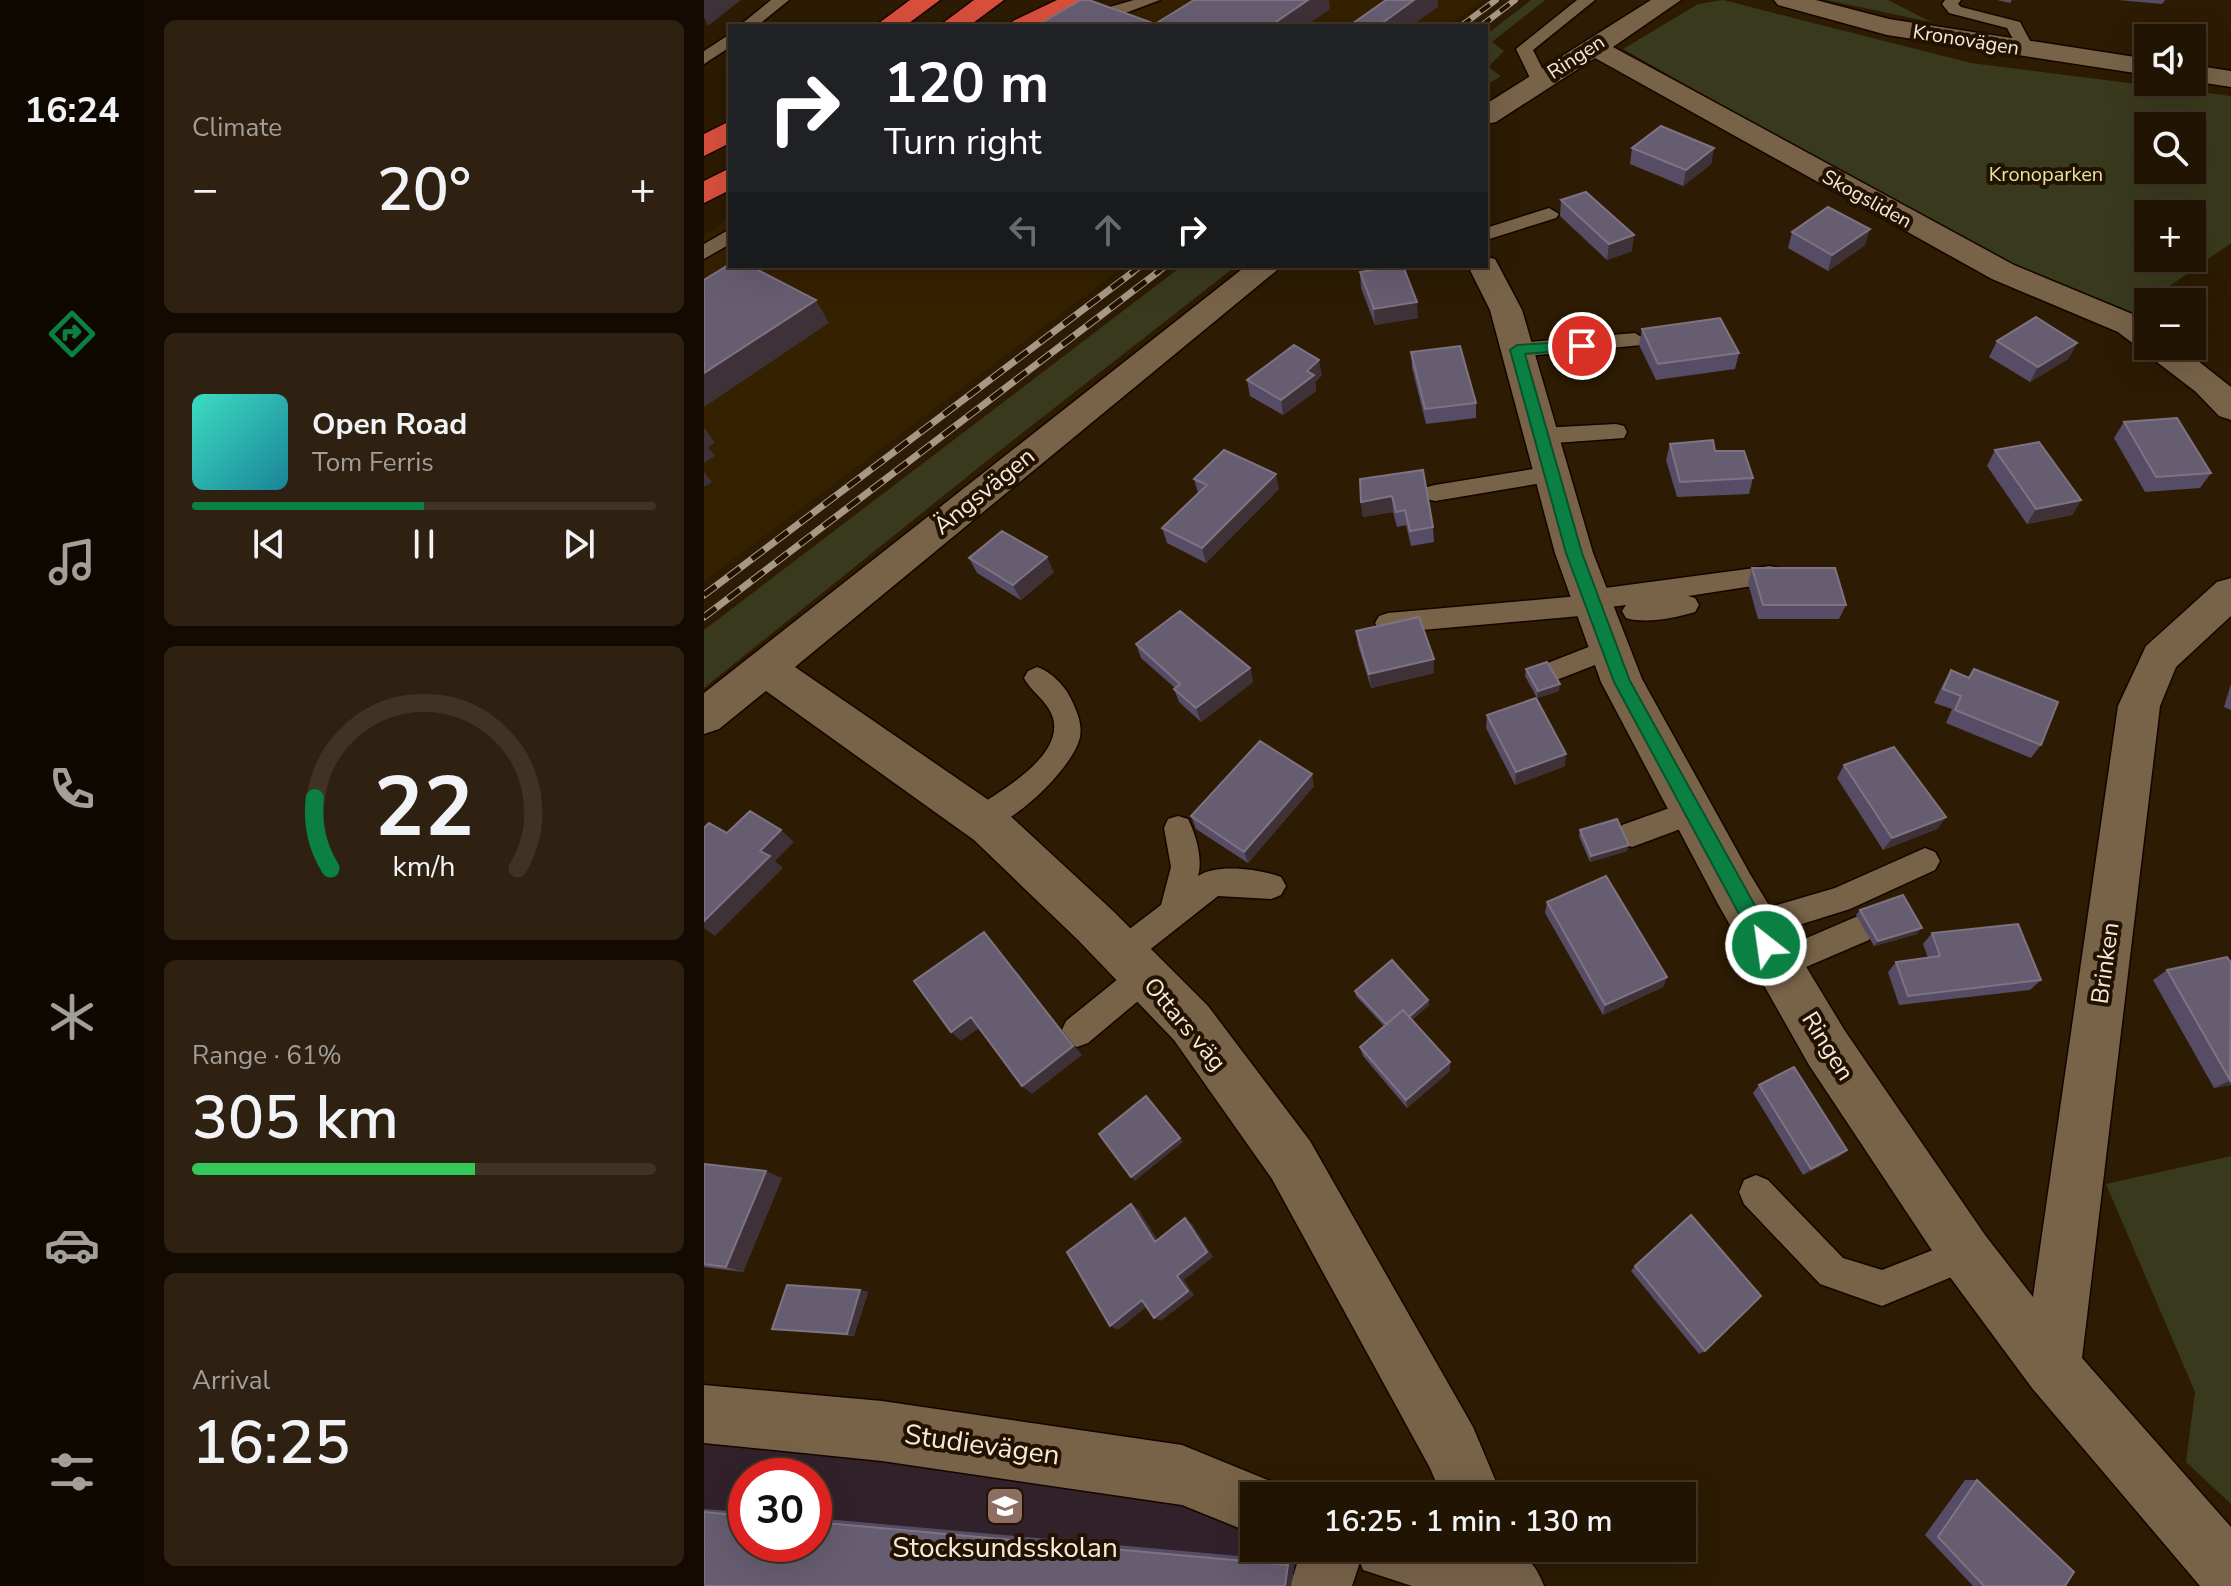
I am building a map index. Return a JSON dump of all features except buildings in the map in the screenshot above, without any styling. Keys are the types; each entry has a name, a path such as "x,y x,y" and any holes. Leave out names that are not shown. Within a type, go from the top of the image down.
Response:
{"highway":[{"path":"891,24 927,0"},
{"path":"955,24 991,0"},
{"path":"1026,24 1077,0"},
{"path":"704,147 728,131"},
{"path":"704,195 728,180"}],"street":[{"name":"Ringen","path":"1488,115 1668,0"},
{"name":"Kronovägen","path":"1787,0 1887,27 2134,65"},
{"name":"Skogsliden","path":"1592,46 1989,265 2134,328"},
{"path":"2206,75 2231,79"},
{"name":"Ängsvägen","path":"704,717 1264,268"},
{"name":"Ringen","path":"1485,268 1506,310 1596,617 1622,682 1754,925 1827,1048 1966,1254 2052,1368 2231,1574"},
{"path":"2178,360 2224,391"},
{"name":"Brinken","path":"2052,1368 2139,706 2160,657 2231,593"},
{"name":"Ottars väg","path":"764,668 981,819 1134,964 1191,1023 1291,1160 1452,1448 1466,1482"},
{"name":"Studievägen","path":"704,1414 882,1431 1182,1475 1240,1498"},
{"path":"1321,1586 1329,1562"},
{"path":"1458,1562 1505,1571"}],"lane":[{"path":"750,24 781,0"},
{"path":"1082,24 1112,11 1152,0"},
{"path":"1539,80 1524,49 1587,0"},
{"path":"1953,0 1950,4 1955,10 2014,25 2027,50"},
{"path":"704,59 728,41"},
{"path":"1488,234 1507,231 1537,216 1549,214"},
{"path":"704,253 728,236"},
{"path":"1517,350 1635,340"},
{"path":"1435,493 1616,432"},
{"path":"1554,671 1596,617 1770,575"},
{"path":"1388,623 1596,617 1686,605"},
{"path":"981,819 1024,791 1052,766 1064,747 1068,718 1058,694 1037,678"},
{"path":"1632,834 1692,812"},
{"path":"1174,910 1186,867 1178,828"},
{"path":"1754,925 1840,900 1925,861"},
{"path":"1077,1032 1174,910 1213,882 1271,886"},
{"path":"1778,965 1858,930"},
{"path":"1756,1192 1832,1272 1882,1288 1966,1254"}],"shaded area":[{"path":"1125,0 1483,0 1451,24 1062,24 1100,6"},
{"path":"728,219 728,268 1122,268 704,581 704,235"},
{"name":"Stocksundsskolan","path":"704,1436 1137,1487 1240,1520 1240,1562 1298,1562 1295,1586 704,1586"}],"green space":[{"path":"1531,0 1545,0 1492,42 1504,51 1488,67 1488,33"},
{"name":"Kronoparken","path":"1723,0 1971,63 2134,84 2134,96 2206,96 2206,93 2231,96 2231,243 2206,261 2206,200 2134,200 2134,272 2190,272 2167,288 2134,288 2134,311 2124,318 1995,260 1623,49 1698,4"},
{"path":"1826,0 1888,0 1931,22"},
{"path":"1488,67 1501,76 1488,84"},
{"path":"1179,268 1233,268 704,688 704,630"},
{"path":"2231,1156 2231,1504 2186,1462 2195,1392 2106,1184"}],"railway":[{"path":"1464,24 1496,0"},
{"path":"1484,24 1515,0"},
{"path":"1130,274 1138,268"},
{"path":"1155,274 1163,268"},
{"path":"704,595 1133,272"},
{"path":"704,617 1158,272"}],"place":[{"name":"Stocksundsskolan","path":"1005,1506"}],"route":[{"path":"1582,346 1517,350 1574,553 1622,682 1766,945"}]}
